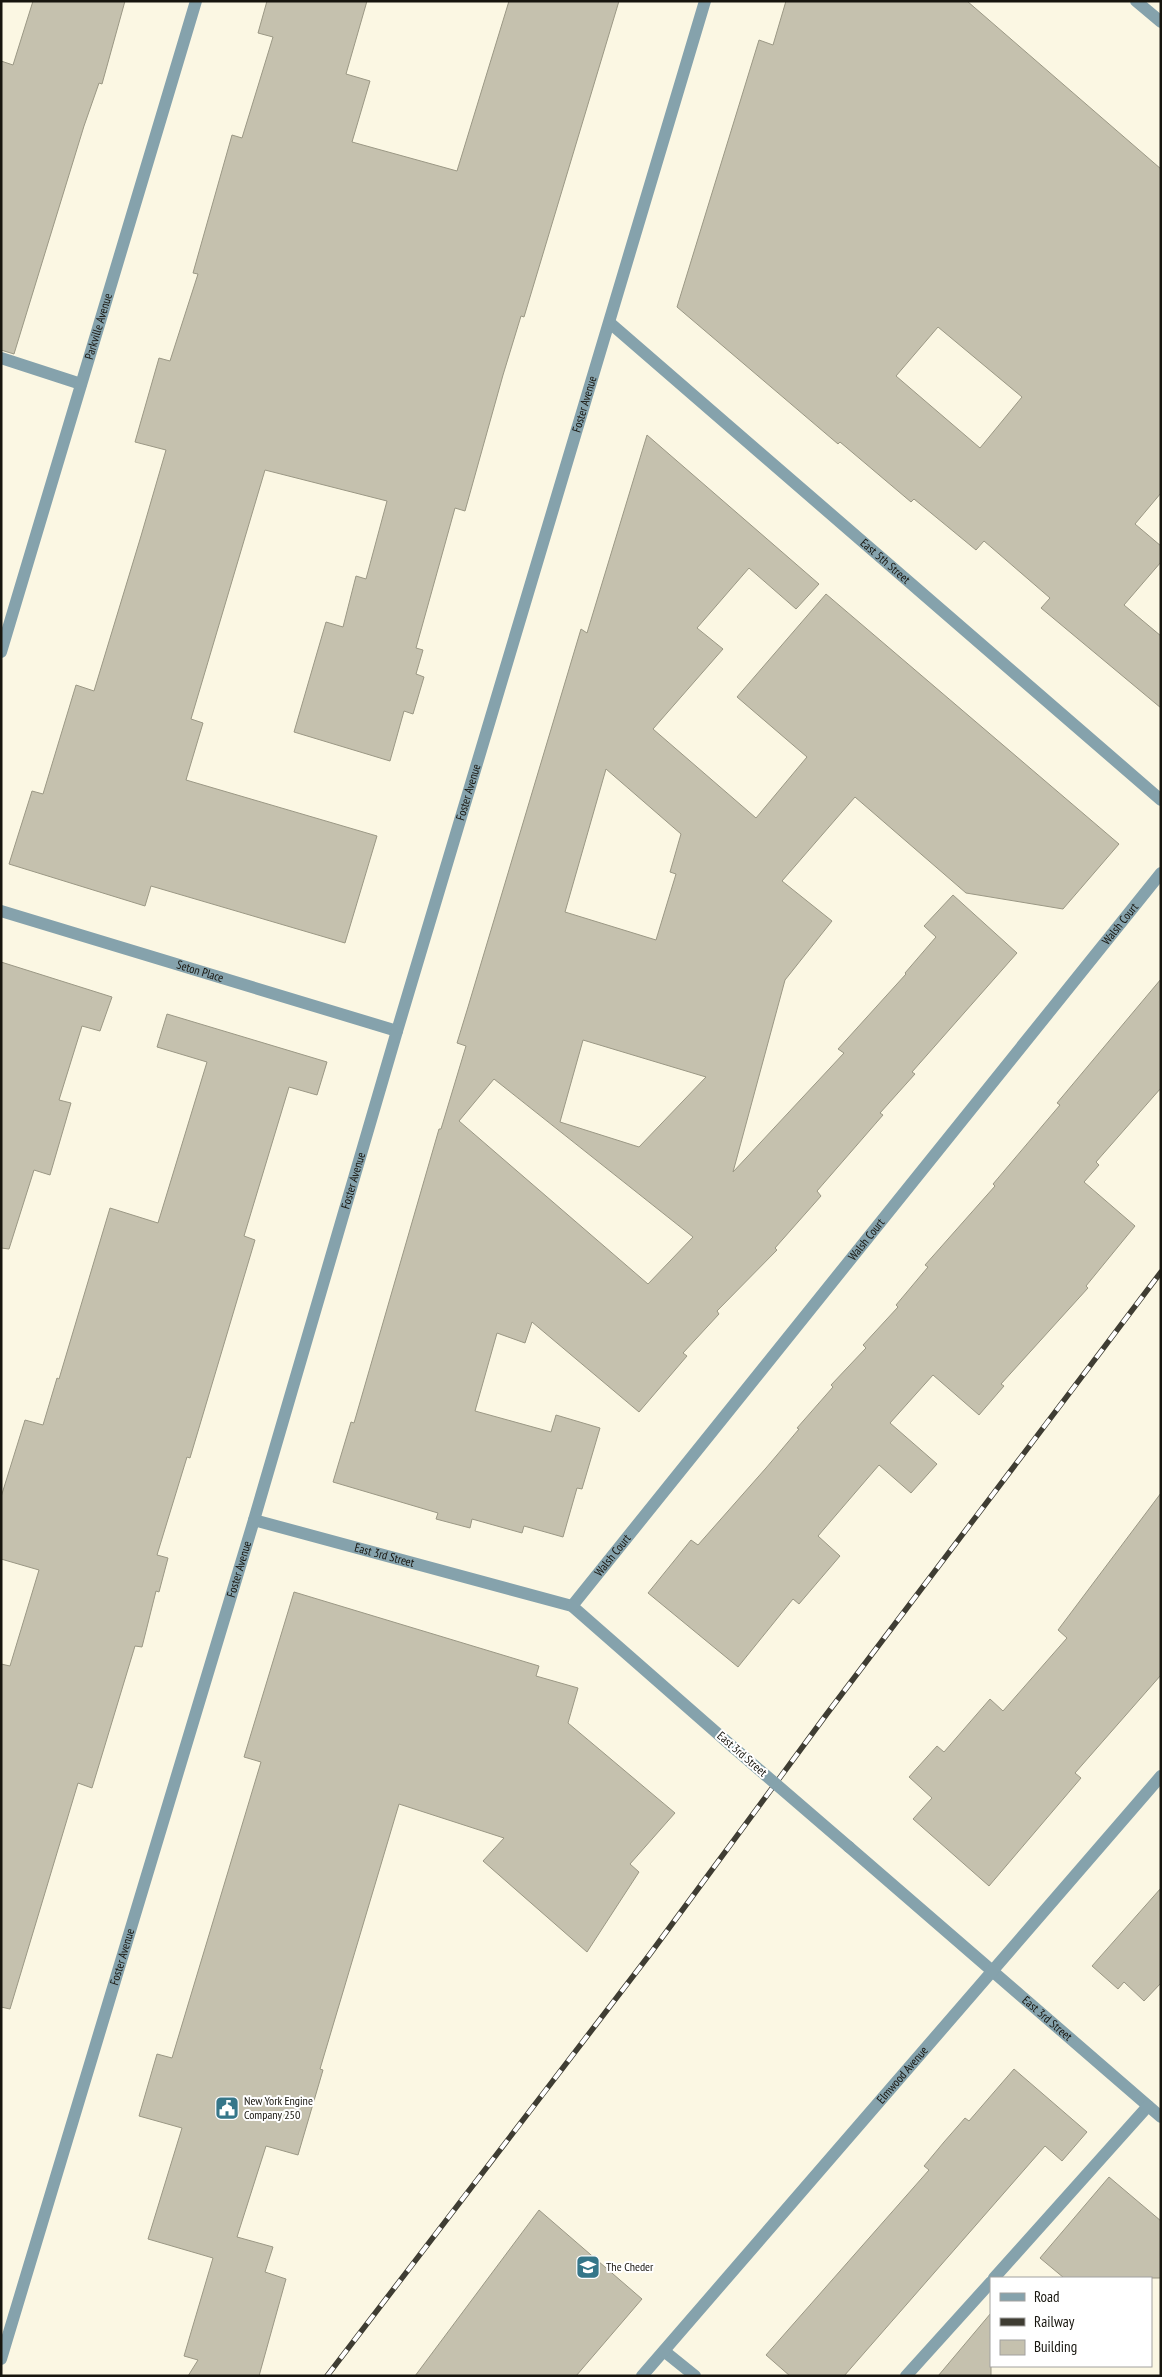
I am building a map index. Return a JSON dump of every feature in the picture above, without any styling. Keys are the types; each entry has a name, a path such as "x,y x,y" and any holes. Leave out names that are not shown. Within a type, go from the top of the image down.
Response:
{"street":[{"name":"Parkville Avenue","path":"1,652 196,1"},
{"name":"Foster Avenue","path":"1,2359 254,1520 397,1031 705,1"},
{"path":"1136,1 1161,22"},
{"name":"East 5th Street","path":"610,323 1161,800"},
{"path":"1,358 81,384"},
{"name":"Walsh Court","path":"572,1606 1161,873"},
{"name":"Seton Place","path":"1,911 397,1031"},
{"name":"East 3rd Street","path":"254,1520 572,1606 1161,2117"},
{"name":"Elmwood Avenue","path":"642,2376 1161,1776"},
{"path":"995,2277 1148,2106"},
{"path":"906,2376 990,2283"},
{"path":"664,2351 695,2376"}],"building":[{"path":"33,1 125,1 102,84 99,83 84,126 14,354 1,350 1,61 13,65"},
{"path":"267,1 367,1 346,74 370,81 352,142 457,171 509,1 619,1 524,317 521,316 503,375 465,511 455,508 416,648 423,650 416,674 424,677 413,714 404,711 390,761 294,732 326,622 343,627 356,576 366,579 387,501 265,470 191,719 203,723 186,780 377,836 345,943 151,886 145,906 9,864 32,791 43,794 76,685 94,691 141,536 166,450 135,442 159,358 170,361 198,274 193,273 232,135 242,138 273,37 258,33"},
{"path":"786,1 967,1 1161,169 1161,493 1135,524 1161,546 1161,562 1124,605 1161,636 1161,708 1041,608 1050,598 984,541 976,550 914,499 911,502 840,442 838,444 677,307 759,40 773,45","holes":["938,327 1022,397 980,448 896,376"]},
{"path":"647,435 819,584 796,609 749,568 697,628 723,649 653,729 756,818 807,757 737,697 826,594 1119,844 1063,909 966,893 855,797 782,881 832,921 785,980 733,1172 844,1053 838,1049 906,974 936,937 924,926 953,895 1017,953 912,1072 915,1074 880,1113 883,1115 817,1191 821,1196 775,1248 777,1250 717,1311 719,1314 683,1353 687,1356 639,1412 532,1322 525,1343 497,1333 475,1411 551,1432 556,1415 600,1428 582,1489 577,1488 563,1537 524,1526 522,1533 472,1519 470,1528 436,1519 438,1513 333,1482 351,1422 354,1423 439,1129 441,1129 466,1046 457,1043 581,629 587,633","holes":["606,769 681,834 670,872 676,874 656,940 565,912","583,1040 706,1077 639,1147 560,1122","494,1079 693,1237 648,1284 459,1121"]},
{"path":"1,962 112,997 100,1031 82,1026 59,1100 71,1103 50,1175 34,1170 9,1249 1,1248"},
{"path":"1161,979 1161,1088 1096,1162 1099,1165 1084,1182 1135,1226 1086,1286 1088,1288 1001,1384 1004,1386 979,1415 933,1375 890,1423 937,1464 911,1493 879,1465 818,1536 840,1556 799,1604 793,1599 738,1667 648,1593 691,1540 698,1545 799,1429 797,1428 833,1387 831,1385 866,1348 863,1345 898,1307 896,1305 928,1267 925,1265 995,1186 993,1184 1060,1105 1057,1103"},
{"path":"167,1014 327,1062 317,1095 289,1087 244,1236 255,1240 190,1458 187,1457 157,1555 168,1558 159,1592 156,1591 142,1647 135,1646 92,1788 78,1783 10,2009 1,2007 1,1664 10,1666 39,1570 1,1559 1,1497 25,1420 43,1425 57,1378 59,1379 110,1208 158,1223 207,1062 157,1047"},
{"path":"1161,1493 1161,1675 1075,1773 1081,1778 989,1886 913,1819 932,1798 909,1777 937,1746 944,1752 990,1699 1003,1711 1067,1638 1058,1630"},
{"path":"294,1592 539,1666 536,1676 578,1688 568,1723 675,1813 630,1864 639,1872 587,1952 483,1861 504,1838 399,1804 320,2069 323,2070 298,2155 266,2146 237,2237 273,2247 265,2272 286,2279 259,2376 188,2376 198,2360 184,2356 213,2258 148,2239 182,2128 139,2116 157,2054 172,2058 261,1762 244,1757"},
{"path":"1161,1888 1161,1983 1144,2001 1124,1982 1118,1989 1092,1966"},
{"path":"1014,2069 1087,2132 1062,2161 1045,2146 844,2376 790,2376 766,2355 929,2170 924,2166 944,2142 965,2118 969,2121"},
{"path":"1109,2177 1161,2221 1161,2278 1063,2277 1040,2258"},
{"path":"539,2210 642,2299 576,2376 415,2376"},
{"path":"990,2314 991,2376 938,2376"}],"railway":[{"path":"327,2376 650,1954 826,1715 1161,1272"}],"place":[{"name":"New York Engine Company 250","path":"227,2108"},
{"name":"The Cheder","path":"588,2267"}]}
